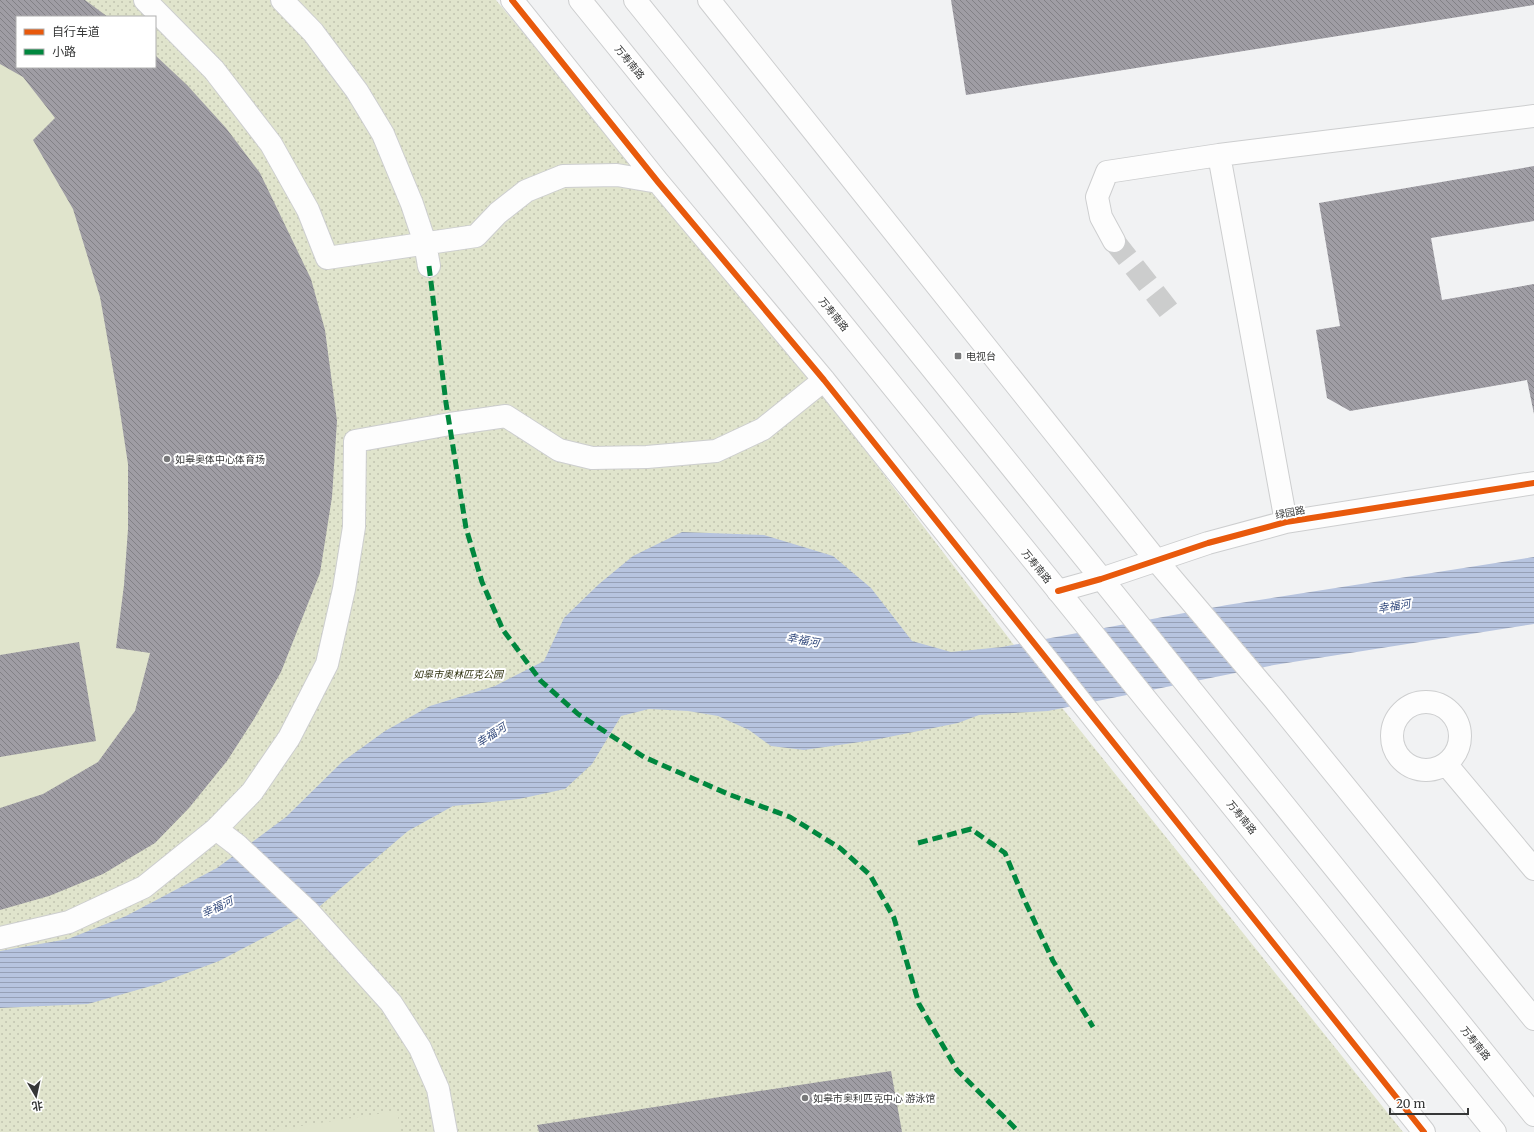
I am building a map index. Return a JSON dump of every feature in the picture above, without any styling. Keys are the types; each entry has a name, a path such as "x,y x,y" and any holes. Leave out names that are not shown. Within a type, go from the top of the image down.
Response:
{"street":[{"path":"145,0 214,70 270,144 308,210 327,258 476,236 498,213 526,191 563,176 617,175 658,182"},
{"path":"282,0 313,32 357,91 383,134 412,204 425,243 429,266"},
{"path":"512,0 658,182 824,380 1424,1132"},
{"name":"万寿南路","path":"580,0 1494,1132"},
{"name":"万寿南路","path":"635,0 1534,1115"},
{"path":"709,0 1156,560 1274,700 1534,1019"},
{"path":"1114,241 1101,217 1097,197 1107,172 1219,155 1534,116"},
{"path":"1219,155 1286,522"},
{"path":"0,938 69,922 144,887 216,829 252,792 289,738 327,664 344,589 354,527 355,441 450,424 506,416 559,450 592,458 647,457 716,451 763,429 824,380"},
{"name":"绿园路","path":"1058,591 1101,579 1208,543 1286,522 1534,483"},
{"path":"1446,764 1534,869"},
{"path":"216,829 237,845 309,912 391,1003 420,1048 438,1089 446,1132"}],"green space":[{"name":"如皋市奥林匹克公园","path":"0,0 496,0 820,391 1059,704 1403,1132 0,1132"},
{"name":"如皋奥体中心体育场","path":"0,0 85,0 107,16 16,16 16,68 156,68 156,56 187,85 226,128 260,173 311,279 325,330 337,421 332,497 320,573 281,672 254,719 227,761 189,808 155,843 103,874 49,896 0,910"},
{"path":"397,1111 401,1132 263,1132"}],"water":[{"name":"幸福河","path":"682,532 764,535 833,556 871,588 912,641 951,652 1002,647 1227,605 1534,557 1534,624 1274,665 1048,711 979,715 958,723 874,740 804,750 771,746 749,730 718,716 688,711 649,709 621,716 592,764 565,789 519,799 453,806 408,831 320,906 219,961 158,984 88,1004 0,1008 0,951 68,939 126,916 217,868 286,817 342,762 385,731 430,706 495,686 544,661 564,618 599,584 633,556"}],"building":[{"name":"如皋奥体中心体育场","path":"0,0 85,0 107,16 16,16 16,68 156,68 156,56 187,85 226,128 260,173 311,279 325,330 337,421 332,497 320,573 281,672 254,719 227,761 189,808 155,843 103,874 49,896 0,910 0,808 43,794 98,762 135,711 150,653 116,648 124,585 128,529 128,464 100,297 73,209 33,140 55,118 23,77 0,64"},
{"path":"951,0 1534,0 1534,5 966,95"},
{"path":"1534,166 1534,221 1431,238 1442,300 1534,284 1534,414 1527,380 1350,411 1327,398 1316,330 1340,326 1319,203"},
{"path":"79,642 96,741 0,757 0,655"},
{"name":"如皋市奥利匹克中心 游泳馆","path":"891,1071 902,1132 539,1132 537,1125"}],"tunnel":[{"path":"1114,241 1169,311"}],"marked path":[{"path":"429,266 446,403 466,528 482,582 503,630 541,681 578,714 644,757 728,794 790,817 840,848 870,875 894,918 919,1004 957,1070 1019,1132"},
{"path":"918,843 971,829 1005,853 1024,899 1053,961 1093,1027"}],"cycle path":[{"path":"512,0 658,182 824,380 1424,1132"},
{"path":"1058,591 1101,579 1208,543 1286,522 1534,483"}],"place":[{"name":"电视台","path":"958,356"},
{"name":"如皋奥体中心体育场","path":"167,459"},
{"name":"如皋市奥利匹克中心 游泳馆","path":"805,1098"}]}
